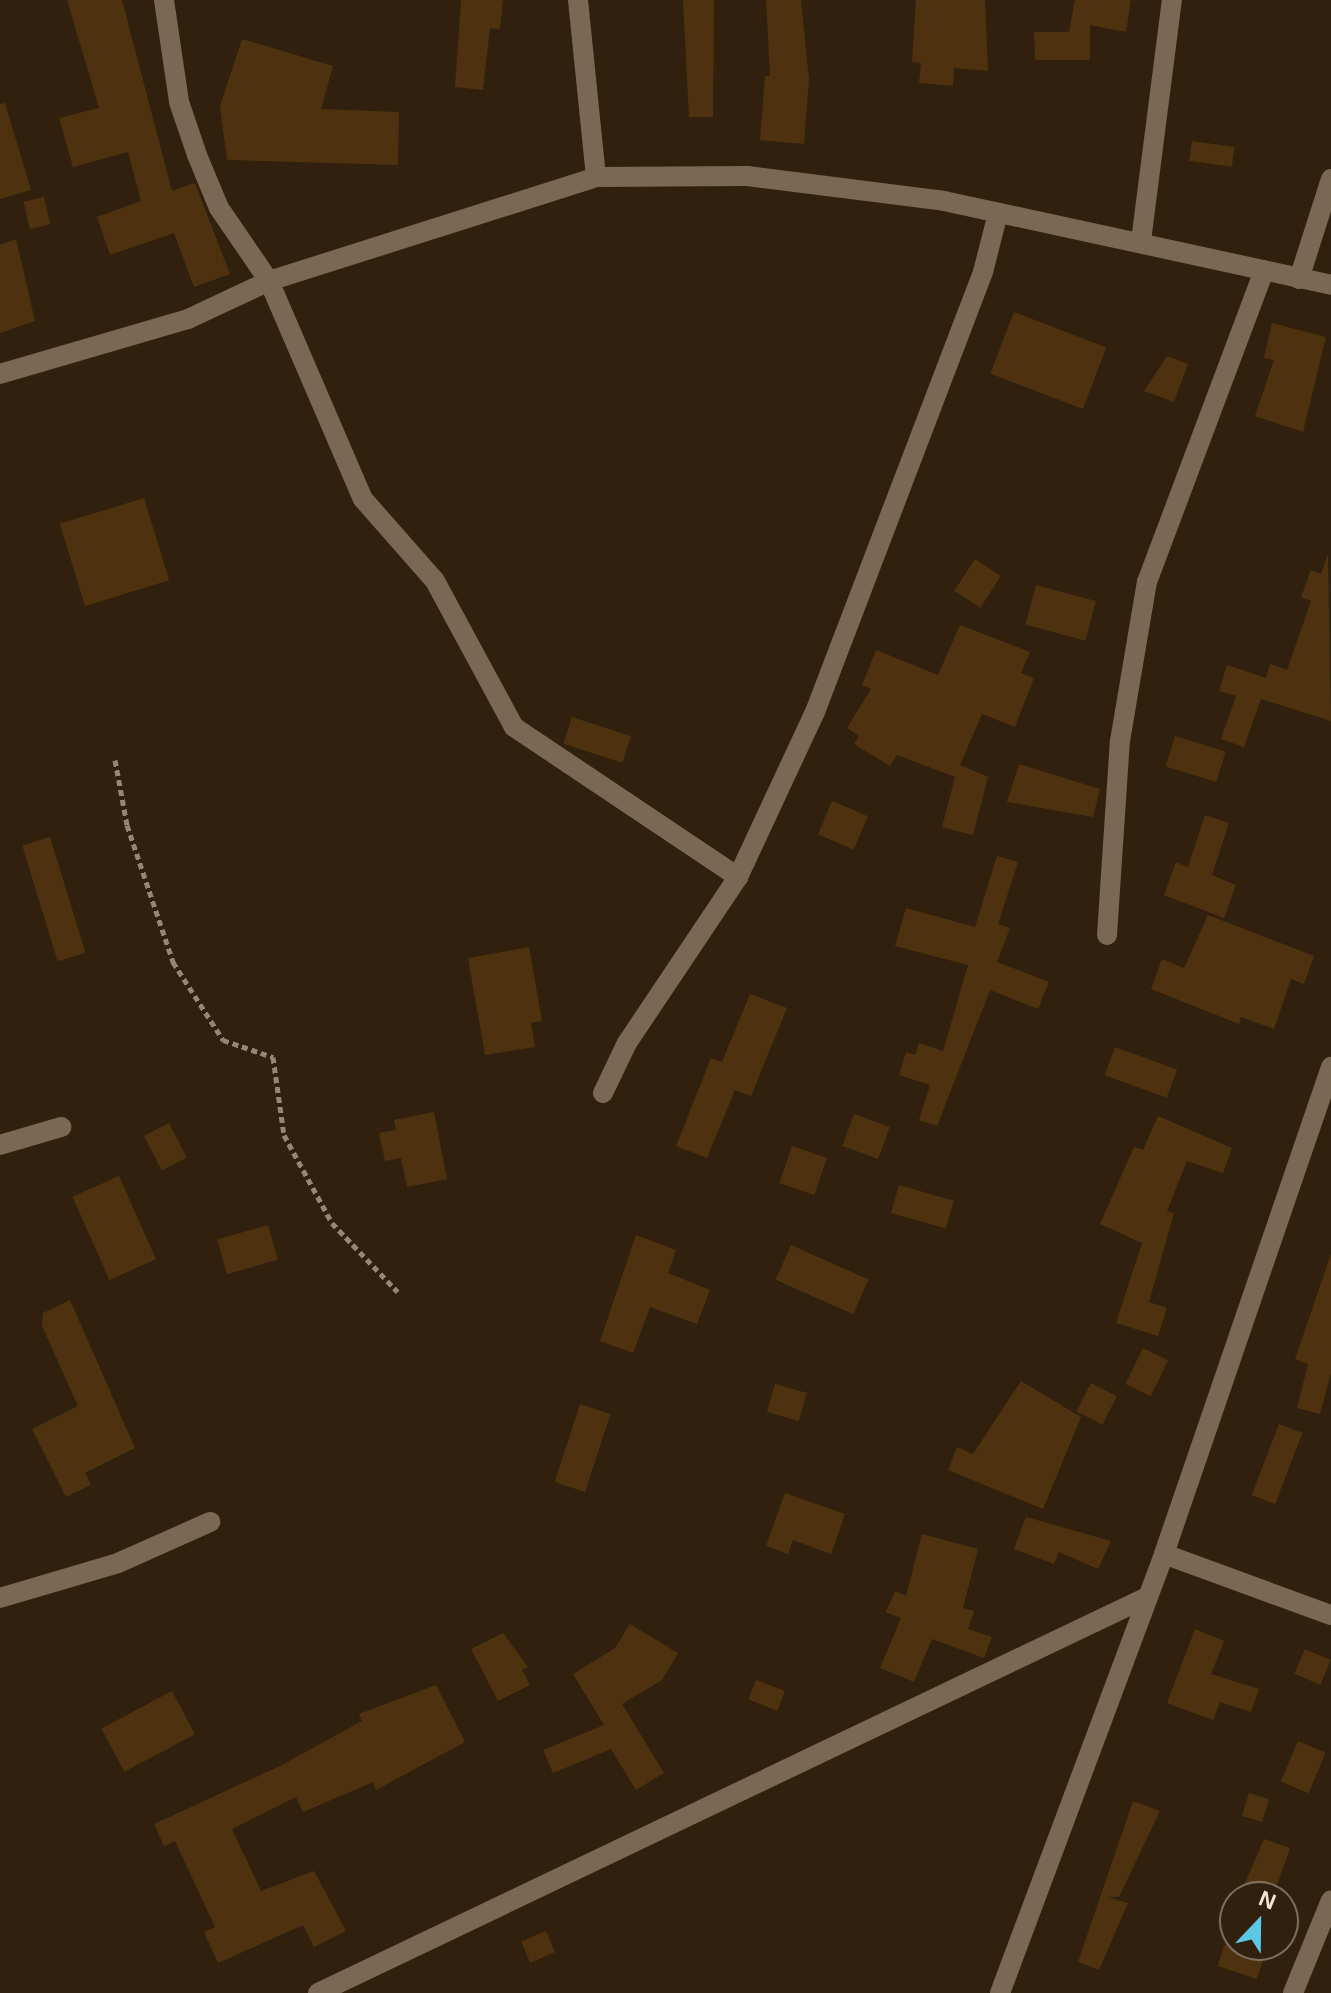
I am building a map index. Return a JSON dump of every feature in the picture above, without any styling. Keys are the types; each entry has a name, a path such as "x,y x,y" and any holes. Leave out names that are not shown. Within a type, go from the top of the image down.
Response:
{"street":[{"path":"164,0 179,102 197,155 219,208 269,281 363,499 435,581 514,727 738,877"},
{"path":"578,0 596,177"},
{"path":"1141,241 1172,0"},
{"path":"0,374 188,319 269,281 596,177 747,176 998,213 1141,241 1331,285"},
{"path":"1299,279 1331,179"},
{"path":"603,1093 627,1043 738,877 815,712 983,272 998,213"},
{"path":"1107,935 1120,741 1147,582 1264,270"},
{"path":"1000,1993 1145,1598 1164,1554 1331,1067"},
{"path":"0,1145 61,1127"},
{"path":"0,1598 118,1563 210,1522"},
{"path":"1164,1554 1331,1615"},
{"path":"318,1993 1145,1598"},
{"path":"1293,1993 1331,1900"}],"path":[{"path":"115,760 135,855 173,962 223,1040 273,1057 284,1135 332,1223 398,1292"}],"building":[{"path":"67,0 122,0 172,191 195,183 230,274 194,287 174,233 110,255 97,217 141,201 128,152 73,167 59,118 99,108"},
{"path":"461,0 503,0 500,29 490,28 483,90 455,87"},
{"path":"683,0 714,0 713,117 689,117"},
{"path":"766,0 801,0 809,79 804,144 760,140 765,76 770,76"},
{"path":"916,0 985,0 988,71 954,68 953,86 919,83 921,63 912,62"},
{"path":"1075,0 1131,0 1126,32 1090,25 1090,60 1035,60 1034,32 1069,32"},
{"path":"242,39 333,66 321,109 399,112 398,165 227,160 220,106"},
{"path":"5,103 31,190 0,199 0,104"},
{"path":"1192,141 1235,147 1232,167 1189,161"},
{"path":"44,197 50,224 30,229 24,202"},
{"path":"16,239 35,321 0,333 0,245"},
{"path":"1014,312 1106,347 1083,409 990,374"},
{"path":"1272,323 1326,337 1303,432 1255,416 1274,360 1264,358"},
{"path":"1167,356 1188,364 1174,402 1144,391"},
{"path":"144,498 169,580 85,606 60,524"},
{"path":"1328,554 1331,721 1261,699 1244,747 1221,739 1236,696 1219,691 1227,665 1266,678 1270,664 1287,670 1311,601 1301,597 1311,570 1321,574"},
{"path":"975,559 1001,576 980,608 954,591"},
{"path":"1036,585 1096,601 1085,641 1025,625"},
{"path":"960,625 1030,652 1021,673 1034,678 1015,727 982,714 960,765 988,777 973,835 942,827 955,777 897,755 890,766 854,744 859,736 847,728 871,689 862,685 876,650 938,675"},
{"path":"572,717 631,736 622,763 563,744"},
{"path":"1175,736 1226,751 1216,782 1166,767"},
{"path":"1019,764 1100,789 1093,817 1007,802"},
{"path":"832,801 868,816 854,849 818,834"},
{"path":"1205,815 1229,823 1212,875 1236,885 1224,918 1164,895 1176,862 1188,867"},
{"path":"50,837 85,953 58,961 22,845"},
{"path":"997,856 1018,862 998,924 1010,928 997,962 1049,982 1038,1009 990,990 937,1126 919,1120 930,1085 899,1075 906,1052 915,1055 919,1043 943,1051 968,965 895,946 906,908 975,927"},
{"path":"1208,915 1314,956 1304,984 1291,979 1274,1029 1241,1017 1239,1024 1151,989 1162,959 1184,968"},
{"path":"529,947 542,1021 531,1023 535,1047 485,1055 468,958"},
{"path":"750,994 787,1008 751,1096 735,1090 707,1158 676,1146 711,1058 722,1062"},
{"path":"1115,1047 1177,1070 1167,1098 1105,1075"},
{"path":"434,1112 447,1179 407,1187 401,1158 385,1161 379,1133 396,1130 394,1120"},
{"path":"854,1114 890,1127 878,1159 842,1146"},
{"path":"1158,1116 1232,1148 1223,1173 1187,1161 1167,1211 1174,1213 1149,1302 1167,1308 1158,1336 1116,1323 1142,1243 1100,1224 1134,1147 1143,1150"},
{"path":"169,1123 187,1158 162,1170 144,1136"},
{"path":"792,1146 827,1158 814,1195 779,1183"},
{"path":"119,1176 156,1259 109,1280 72,1197"},
{"path":"899,1185 954,1201 946,1229 891,1213"},
{"path":"268,1225 278,1260 227,1274 217,1240"},
{"path":"636,1235 676,1250 668,1273 710,1290 697,1324 650,1307 633,1353 600,1341"},
{"path":"791,1245 869,1280 853,1314 776,1280"},
{"path":"1331,1254 1331,1373 1320,1414 1297,1408 1308,1364 1295,1359"},
{"path":"70,1300 135,1448 85,1473 91,1485 66,1497 32,1429 78,1406 42,1326 43,1313"},
{"path":"1143,1348 1168,1360 1151,1396 1125,1384"},
{"path":"1021,1381 1081,1417 1043,1509 948,1470 957,1447 973,1454"},
{"path":"1091,1383 1117,1396 1102,1425 1076,1412"},
{"path":"775,1384 807,1393 799,1421 767,1412"},
{"path":"580,1404 610,1414 585,1492 555,1482"},
{"path":"1279,1424 1302,1433 1275,1504 1252,1495"},
{"path":"785,1493 845,1514 831,1554 793,1540 788,1554 766,1546"},
{"path":"1026,1517 1111,1541 1098,1569 1059,1552 1054,1564 1014,1549"},
{"path":"922,1534 978,1549 963,1608 974,1611 968,1629 992,1637 984,1658 932,1639 914,1682 880,1668 901,1618 886,1612 895,1591 906,1596"},
{"path":"630,1624 678,1653 662,1680 622,1704 664,1773 636,1790 611,1749 553,1773 543,1750 604,1725 573,1674 615,1648"},
{"path":"1195,1629 1224,1641 1211,1674 1259,1689 1251,1712 1220,1702 1213,1720 1167,1703"},
{"path":"503,1633 528,1667 522,1670 530,1685 498,1701 471,1649"},
{"path":"1305,1649 1331,1660 1320,1685 1294,1674"},
{"path":"756,1680 785,1691 777,1711 748,1700"},
{"path":"436,1685 465,1742 376,1790 373,1782 303,1812 296,1797 232,1829 261,1891 314,1871 346,1931 314,1947 303,1925 218,1963 204,1932 215,1927 175,1841 164,1846 154,1824 280,1766 362,1721 359,1714"},
{"path":"172,1691 195,1734 124,1772 101,1729"},
{"path":"1298,1741 1326,1753 1308,1793 1281,1782"},
{"path":"1249,1793 1269,1799 1262,1822 1242,1816"},
{"path":"1133,1801 1160,1811 1119,1897 1108,1897 1128,1903 1099,1970 1078,1962"},
{"path":"1264,1839 1290,1848 1279,1881 1246,1881"},
{"path":"546,1931 555,1952 530,1963 521,1942"},
{"path":"1219,1961 1263,1961 1257,1979 1218,1966"}]}
